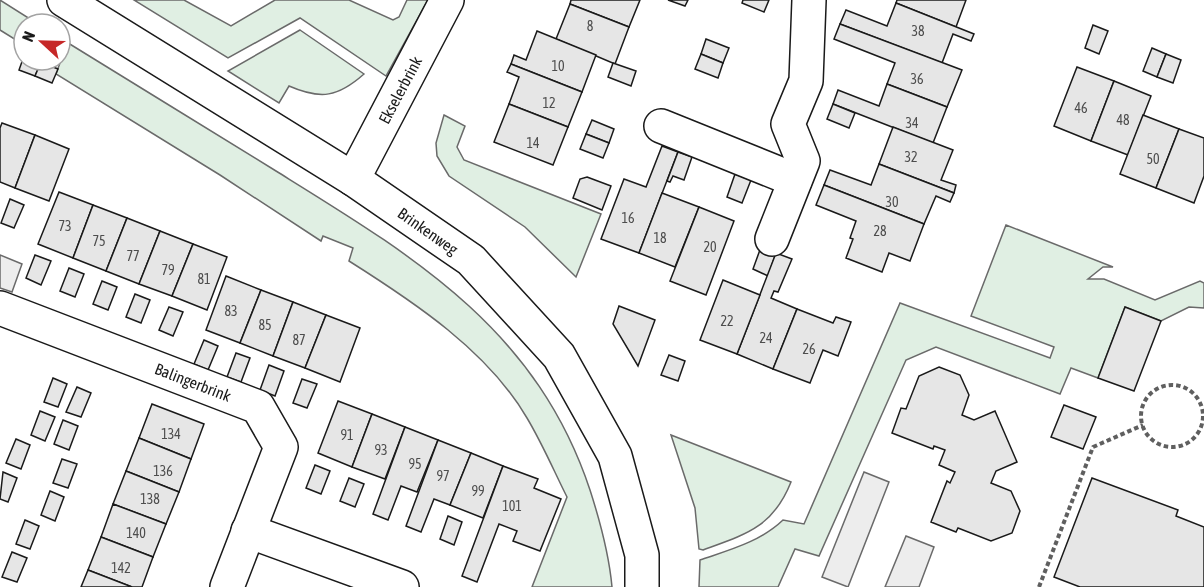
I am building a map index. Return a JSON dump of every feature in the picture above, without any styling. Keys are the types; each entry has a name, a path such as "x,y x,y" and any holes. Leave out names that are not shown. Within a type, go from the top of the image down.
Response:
{"street":[{"name":"Brinkenweg","path":"64,0 353,179 471,260 559,356 615,456 642,555 642,587"},
{"name":"Ekselerbrink","path":"353,179 447,0"},
{"path":"772,239 803,161 788,124 806,81 809,0"},
{"path":"661,126 795,180"},
{"name":"Balingerbrink","path":"0,308 258,407 281,447 227,587"},
{"path":"248,531 402,587"}],"path":[{"path":"1173,385 1185,388 1198,400 1202,408 1202,423 1196,436 1184,444 1169,447 1156,442 1145,432 1141,418 1143,404 1150,394 1160,387 1173,385"},
{"path":"1198,400 1204,396"},
{"path":"1039,587 1093,447 1143,425"}],"green space":[{"path":"0,0 19,12 12,12 12,38 0,30"},
{"path":"134,0 184,0 231,26 275,0 349,0 393,20 399,17 407,0 428,0 386,76 300,18 228,58"},
{"path":"300,30 364,74 346,88 329,94 311,93 289,86 279,103 228,71"},
{"path":"72,45 327,202 421,267 464,302 503,340 537,384 567,433 590,490 606,550 612,587 532,587 567,497 527,418 511,394 471,350 424,311 349,261 353,248 323,236 321,241 220,175 56,74 57,72 72,72"},
{"path":"444,115 465,126 457,147 464,160 601,214 576,277 525,227 449,176 437,156 436,143"},
{"path":"1006,225 1113,267 1103,267 1088,279 1104,279 1155,300 1200,281 1204,283 1204,308 1189,307 1161,321 1125,307 1098,378 1071,368 1060,394 936,347 906,360 819,556 795,549 778,587 699,587 700,560 754,540 783,520 804,524 900,303 1050,358 1054,347 971,316"},
{"path":"671,435 791,482 784,497 767,519 757,527 733,539 703,550 699,549 695,508"}],"shaded area":[{"path":"0,255 22,264 12,292 0,288"},
{"path":"864,472 889,482 848,587 822,577"},
{"path":"906,536 934,547 919,587 885,587"}],"building":[{"path":"571,0 640,0 629,27 570,4"},
{"path":"668,0 688,0 685,6"},
{"path":"743,0 769,0 764,12 742,3"},
{"path":"897,0 966,0 956,27 896,3"},
{"path":"896,3 974,34 971,41 953,34 942,63 840,24 846,10 887,26"},
{"path":"570,4 629,27 615,64 556,39"},
{"path":"840,24 962,70 947,107 887,84 895,63 834,39"},
{"path":"1093,25 1108,31 1099,54 1085,48"},
{"path":"537,31 596,55 582,92 511,64 514,55 526,60"},
{"path":"706,39 729,48 723,63 701,54"},
{"path":"1152,48 1166,54 1157,77 1143,71"},
{"path":"701,54 723,63 718,78 695,69"},
{"path":"1166,54 1181,60 1173,83 1157,77"},
{"path":"613,63 636,71 631,86 608,77"},
{"path":"511,64 582,92 568,127 509,104 519,77 507,72"},
{"path":"1077,67 1114,81 1091,141 1054,126"},
{"path":"24,72 37,72 35,76"},
{"path":"37,72 57,72 52,83 35,76"},
{"path":"1114,81 1151,96 1128,155 1091,141"},
{"path":"887,84 947,107 933,143 833,104 838,90 879,106"},
{"path":"509,104 568,127 553,165 494,142"},
{"path":"833,104 855,113 849,128 827,119"},
{"path":"1143,115 1179,129 1156,188 1120,174"},
{"path":"592,120 614,129 609,143 586,134"},
{"path":"2,123 35,135 15,188 0,182 0,128"},
{"path":"893,127 953,150 941,180 956,185 954,193 879,164"},
{"path":"1179,129 1204,138 1204,176 1194,203 1156,188"},
{"path":"586,134 609,143 603,158 580,149"},
{"path":"35,135 69,149 49,201 15,188"},
{"path":"662,146 678,152 639,253 601,239 624,179 646,187"},
{"path":"678,152 692,157 684,180 673,176 670,182 667,181"},
{"path":"879,164 954,193 950,202 936,196 924,224 824,185 830,170 871,185"},
{"path":"735,174 751,180 742,203 727,197"},
{"path":"587,177 611,186 602,210 573,198 580,179"},
{"path":"824,185 924,224 910,261 889,253 882,272 846,258 853,239 850,238 856,221 816,205"},
{"path":"59,192 93,205 73,258 38,244"},
{"path":"662,193 699,207 675,267 639,253"},
{"path":"10,199 24,205 14,228 1,223"},
{"path":"93,205 127,218 106,271 73,258"},
{"path":"699,207 734,221 706,295 670,281"},
{"path":"127,218 160,231 139,284 106,271"},
{"path":"160,231 193,244 172,296 139,284"},
{"path":"193,244 227,257 207,310 172,296"},
{"path":"761,247 776,253 768,276 753,269"},
{"path":"776,253 792,259 778,292 774,291 771,298 797,309 773,369 737,354"},
{"path":"35,255 51,261 41,285 26,278"},
{"path":"69,268 84,274 75,297 60,291"},
{"path":"226,276 261,290 240,343 206,330"},
{"path":"723,280 760,295 737,354 700,340"},
{"path":"102,281 117,287 108,310 93,304"},
{"path":"261,290 293,302 273,356 240,343"},
{"path":"135,294 150,300 141,323 126,317"},
{"path":"293,302 326,315 305,368 273,356"},
{"path":"619,306 655,320 638,366 613,324"},
{"path":"169,307 183,312 173,336 159,330"},
{"path":"1125,307 1161,321 1134,391 1098,378"},
{"path":"797,309 833,323 836,317 851,322 838,356 823,350 810,383 773,369"},
{"path":"326,315 360,328 340,382 305,368"},
{"path":"204,340 218,346 208,370 194,364"},
{"path":"236,353 250,358 241,382 227,377"},
{"path":"669,355 685,361 678,381 661,375"},
{"path":"269,365 284,371 275,396 260,390"},
{"path":"939,367 960,375 969,395 962,415 974,420 995,411 1017,462 996,471 991,483 1011,491 1020,511 1012,533 991,541 958,528 956,532 931,522 947,481 950,483 955,472 939,465 945,450 934,446 933,449 892,433 901,408 906,409 919,376"},
{"path":"53,378 67,384 58,407 44,402"},
{"path":"302,379 317,384 307,408 293,403"},
{"path":"77,387 91,393 81,417 66,412"},
{"path":"338,401 372,414 352,467 318,453"},
{"path":"152,404 204,424 191,459 139,438"},
{"path":"1064,405 1096,417 1083,449 1051,437"},
{"path":"40,411 55,417 45,441 31,435"},
{"path":"372,414 405,427 385,479 352,467"},
{"path":"63,420 78,426 69,450 54,444"},
{"path":"405,427 438,440 417,492 401,486 388,520 373,514"},
{"path":"139,438 191,459 179,492 126,471"},
{"path":"16,439 30,445 21,469 6,463"},
{"path":"438,440 471,453 450,505 434,499 421,532 406,526"},
{"path":"471,453 503,466 483,518 450,505"},
{"path":"62,459 77,464 68,488 53,483"},
{"path":"315,465 330,471 321,494 306,488"},
{"path":"503,466 538,479 534,488 561,499 540,551 513,541 517,531 499,524 477,582 462,576"},
{"path":"126,471 179,492 166,524 113,504"},
{"path":"3,472 17,478 8,502 0,499"},
{"path":"349,478 364,484 355,507 340,501"},
{"path":"1092,478 1178,510 1176,516 1204,527 1204,587 1080,587 1054,577"},
{"path":"50,491 64,497 55,521 41,515"},
{"path":"113,504 166,524 153,557 101,537"},
{"path":"448,516 462,522 454,545 440,539"},
{"path":"25,520 39,526 30,549 16,544"},
{"path":"101,537 153,557 142,587 132,587 88,570"},
{"path":"12,552 27,558 17,582 2,577"},
{"path":"88,570 132,587 81,587"}]}
